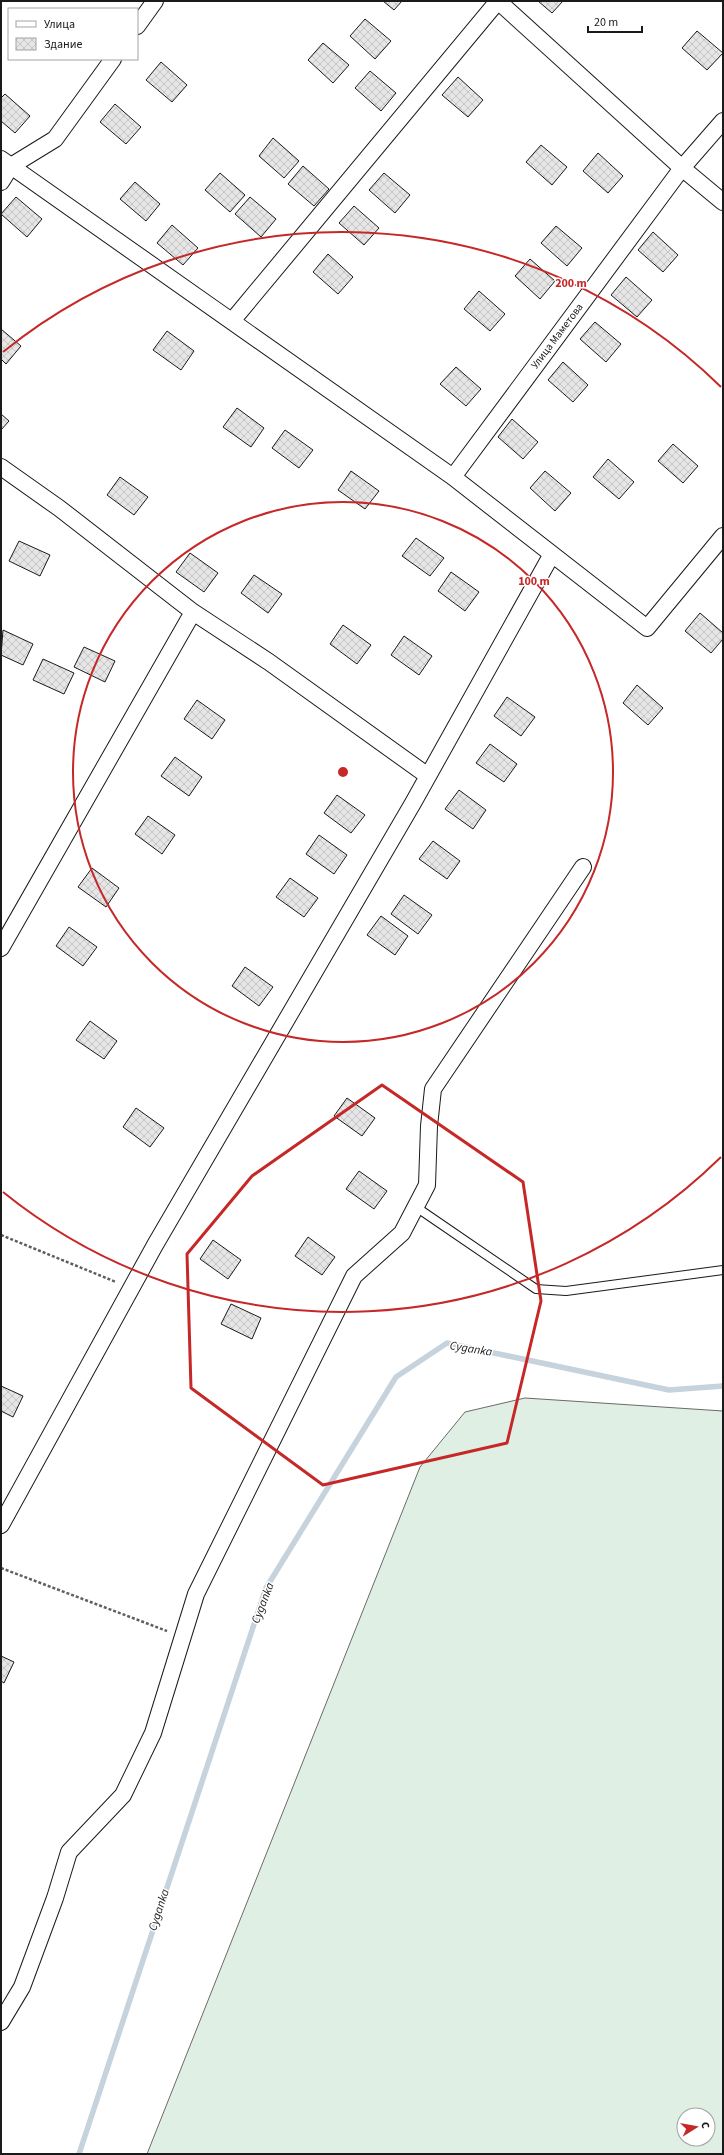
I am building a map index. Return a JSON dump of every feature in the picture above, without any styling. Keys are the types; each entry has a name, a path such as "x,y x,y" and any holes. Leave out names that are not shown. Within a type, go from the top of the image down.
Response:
{"street":[{"path":"138,25 155,1"},
{"path":"232,322 498,1 682,168 723,202"},
{"path":"6,162 55,139 112,60"},
{"name":"Улица Маметова","path":"453,477 682,168 723,121"},
{"path":"6,162 453,477 648,628 723,536"},
{"path":"1,182 6,162"},
{"path":"1,467 59,508 193,612 269,662 428,776"},
{"path":"1,1525 131,1289 428,776 552,554"},
{"path":"1,948 193,612"},
{"path":"1,2022 22,1988 55,1898 69,1852 123,1795 153,1733 196,1594 354,1276 402,1233 427,1185 429,1126 433,1089 583,867"}],"lane":[{"path":"416,1207 536,1289 566,1291 723,1270"}],"path":[{"path":"1,1235 131,1289"},
{"path":"1,1568 182,1637"}],"highlighted area":[{"path":"382,1085 523,1182 541,1301 507,1443 323,1485 191,1388 187,1254 252,1176"}],"green space":[{"path":"525,1398 723,1411 723,2154 147,2154 420,1467 465,1412"}],"building":[{"path":"383,1 402,1 394,10"},
{"path":"538,1 563,1 552,13"},
{"path":"365,19 391,41 375,59 350,36"},
{"path":"697,31 723,53 707,70 682,48"},
{"path":"323,43 349,65 333,83 308,60"},
{"path":"161,62 187,85 172,102 146,80"},
{"path":"370,71 396,93 381,111 355,88"},
{"path":"458,77 483,100 468,117 442,95"},
{"path":"5,94 30,116 15,133 1,121 1,98"},
{"path":"115,104 141,127 126,144 100,122"},
{"path":"273,138 299,161 284,178 259,156"},
{"path":"541,145 567,167 552,185 526,162"},
{"path":"598,153 623,176 608,193 583,171"},
{"path":"303,166 329,189 314,206 288,184"},
{"path":"220,173 245,195 230,212 205,190"},
{"path":"384,173 410,195 395,213 369,190"},
{"path":"135,182 160,204 146,221 120,199"},
{"path":"16,197 42,219 27,237 1,214"},
{"path":"250,197 276,219 261,237 235,214"},
{"path":"354,206 379,228 364,245 339,223"},
{"path":"172,225 198,248 183,265 157,243"},
{"path":"556,226 582,248 567,266 541,243"},
{"path":"653,232 678,255 663,272 638,250"},
{"path":"328,254 353,277 338,294 313,272"},
{"path":"530,259 555,281 540,299 515,276"},
{"path":"626,277 652,300 637,317 611,295"},
{"path":"479,291 505,314 490,331 464,309"},
{"path":"595,322 621,344 606,362 580,339"},
{"path":"1,329 21,346 6,364 1,359"},
{"path":"167,331 194,351 181,370 153,350"},
{"path":"563,362 588,385 573,402 548,380"},
{"path":"456,367 481,389 466,406 440,384"},
{"path":"237,408 264,428 251,447 223,427"},
{"path":"1,414 9,421 1,430"},
{"path":"512,419 538,442 523,459 498,437"},
{"path":"285,430 313,450 299,468 272,448"},
{"path":"673,444 698,466 683,483 658,461"},
{"path":"608,459 634,482 619,499 593,477"},
{"path":"351,471 379,491 365,509 338,490"},
{"path":"545,471 571,493 555,511 530,488"},
{"path":"120,477 148,497 134,515 107,495"},
{"path":"416,538 444,558 430,576 402,556"},
{"path":"19,541 50,555 40,576 9,561"},
{"path":"190,553 218,573 204,592 176,572"},
{"path":"451,572 479,592 465,611 438,591"},
{"path":"254,575 282,594 268,613 241,593"},
{"path":"700,613 723,633 723,639 711,653 685,631"},
{"path":"343,625 371,645 357,664 330,644"},
{"path":"3,630 33,644 23,665 1,655"},
{"path":"404,636 432,656 419,675 391,655"},
{"path":"84,647 115,661 105,682 74,667"},
{"path":"43,659 74,673 64,694 33,680"},
{"path":"637,685 663,708 648,725 623,703"},
{"path":"507,697 535,717 521,736 494,716"},
{"path":"197,700 225,720 212,739 184,719"},
{"path":"490,744 517,764 504,782 476,763"},
{"path":"175,757 202,777 189,796 161,776"},
{"path":"459,790 486,810 473,829 445,809"},
{"path":"337,795 365,815 351,833 324,813"},
{"path":"148,816 175,835 162,854 135,834"},
{"path":"319,835 347,855 334,874 306,854"},
{"path":"433,841 460,861 447,879 419,859"},
{"path":"92,868 119,888 106,907 78,887"},
{"path":"290,878 318,898 304,917 276,897"},
{"path":"404,895 432,915 418,934 391,914"},
{"path":"381,916 408,936 395,955 367,935"},
{"path":"69,927 97,947 83,966 56,946"},
{"path":"245,967 273,987 259,1006 232,986"},
{"path":"90,1021 117,1041 104,1059 76,1040"},
{"path":"347,1098 375,1118 362,1136 334,1116"},
{"path":"136,1108 164,1128 150,1147 123,1127"},
{"path":"359,1171 387,1191 374,1209 346,1189"},
{"path":"308,1237 335,1257 322,1275 295,1256"},
{"path":"213,1240 241,1260 228,1279 200,1259"},
{"path":"231,1304 261,1318 252,1339 221,1324"},
{"path":"1,1386 23,1396 13,1417 1,1411"},
{"path":"1,1656 14,1662 4,1683 1,1681"}],"waterway":[{"name":"Cyganka","path":"79,2154 266,1588 396,1377 447,1343 669,1390 723,1386"}]}
